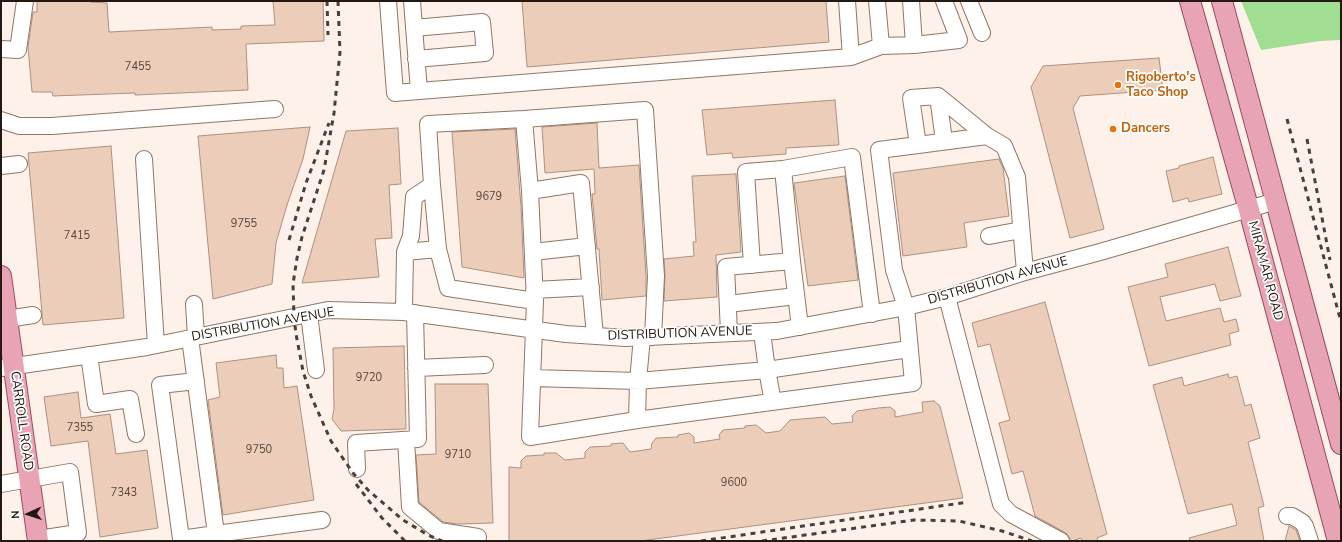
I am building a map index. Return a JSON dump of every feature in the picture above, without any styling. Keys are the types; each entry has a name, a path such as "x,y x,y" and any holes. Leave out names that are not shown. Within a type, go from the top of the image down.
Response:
{"main road":[{"name":"MIRAMAR ROAD","path":"1190,1 1249,210 1338,541"},
{"path":"1222,1 1341,444"},
{"name":"CARROLL ROAD","path":"1,276 7,319 7,367 29,478 38,540"}],"street":[{"path":"1,49 18,50 24,1"},
{"path":"388,1 395,93 851,57 881,46 914,45 959,40 944,1"},
{"path":"412,1 419,91"},
{"path":"847,1 851,57"},
{"path":"878,1 881,46"},
{"path":"911,1 914,45"},
{"path":"969,1 982,33"},
{"path":"414,28 482,22 485,53 416,59"},
{"path":"938,96 944,141"},
{"path":"918,145 911,98 938,96 987,136 1004,146 1017,177 1025,272"},
{"path":"1,120 19,126 52,126 275,109"},
{"path":"591,287 535,296 448,288 438,249 428,124 645,110 656,276 648,337 638,381 637,420"},
{"path":"524,119 530,190 535,296 530,437 637,420 913,383 906,307 894,270 879,150 987,136"},
{"path":"752,265 746,172 783,169 852,157 872,314"},
{"path":"144,159 156,345"},
{"path":"1,166 20,164"},
{"path":"783,169 800,327"},
{"path":"530,190 581,182 595,336"},
{"path":"357,469 356,443 418,440 416,368 409,312 405,252 411,236 414,197 432,185"},
{"name":"DISTRIBUTION AVENUE","path":"7,367 156,345 328,310 409,312 566,334 626,338 777,331 872,314 947,297 1025,272 1249,210 1276,201"},
{"path":"989,236 1022,230"},
{"path":"533,252 587,246"},
{"path":"405,252 438,249"},
{"path":"729,333 726,267 792,261"},
{"path":"728,304 796,296"},
{"path":"947,297 1001,504 1011,514 1061,541"},
{"path":"194,304 193,338 196,381 216,534"},
{"path":"7,319 33,314"},
{"path":"309,314 316,370"},
{"path":"762,332 773,402"},
{"path":"532,378 638,381 767,370 909,349"},
{"path":"89,355 96,404 130,399 136,434"},
{"path":"416,368 485,365"},
{"path":"196,381 160,385 181,539 322,520"},
{"path":"406,440 410,507 439,531 478,537"},
{"path":"1,484 70,472 78,533 38,540"},
{"path":"1287,516 1292,516 1302,522 1305,526 1310,541"}],"green space":[{"path":"1241,1 1341,1 1341,40 1320,41 1261,50"}],"building":[{"path":"37,1 90,1 107,3 109,32 212,27 212,30 241,29 241,26 275,25 273,1 323,1 324,41 246,44 248,90 135,95 135,93 53,96 52,92 32,92 28,47 33,12 37,12"},
{"path":"522,1 826,1 829,42 527,67"},
{"path":"1159,58 1163,90 1080,96 1073,108 1104,229 1070,238 1031,87 1043,66"},
{"path":"835,100 839,145 786,148 786,154 733,158 732,153 707,155 702,110"},
{"path":"597,123 599,168 639,165 646,296 602,300 599,249 597,249 592,194 595,194 594,169 545,173 542,127"},
{"path":"310,127 303,159 276,243 272,284 213,299 198,136"},
{"path":"398,128 401,184 389,185 392,238 375,239 379,277 302,283 346,131"},
{"path":"515,129 521,207 524,278 462,267 452,132"},
{"path":"111,146 124,318 43,325 28,153"},
{"path":"1213,157 1222,194 1189,202 1188,198 1173,202 1166,171"},
{"path":"999,159 1003,168 1009,216 964,223 967,247 903,256 893,173"},
{"path":"736,174 741,252 716,255 717,297 664,301 664,259 694,256 693,242 696,242 692,176"},
{"path":"845,176 858,280 808,286 794,183"},
{"path":"1228,247 1241,296 1220,301 1215,284 1160,297 1166,321 1220,308 1224,322 1236,319 1239,331 1229,334 1231,345 1149,366 1128,287 1168,277 1165,264"},
{"path":"1045,302 1107,534 1097,538 1098,541 1083,541 1081,538 1072,541 1066,533 1035,516 1023,471 1012,474 999,423 1010,420 990,344 978,347 972,323"},
{"path":"404,346 406,429 341,431 332,419 334,409 333,348"},
{"path":"276,355 277,368 283,368 284,388 297,386 314,500 223,515 208,400 220,397 216,363"},
{"path":"1228,374 1229,378 1237,376 1245,406 1251,404 1260,438 1248,442 1264,506 1258,508 1264,541 1190,541 1189,538 1237,525 1232,504 1188,514 1153,385 1182,377 1184,386"},
{"path":"435,384 488,384 493,523 457,524 443,522 419,502 416,455 436,454"},
{"path":"78,392 81,418 110,414 116,454 147,450 158,528 100,537 88,441 51,446 44,397"},
{"path":"934,401 940,406 963,498 640,541 509,541 509,467 521,468 521,461 526,456 556,453 565,460 585,458 585,452 590,447 611,446 611,444 623,443 630,452 651,449 652,443 656,438 678,437 678,435 689,433 694,437 694,443 720,439 719,435 723,430 745,428 745,426 756,425 766,433 780,431 790,420 825,417 832,424 853,422 852,416 857,411 878,408 890,407 895,411 895,417 923,412 922,402"},
{"path":"1289,526 1296,530 1300,541 1285,541"}],"railway":[{"path":"327,1 328,35"},
{"path":"338,1 340,52 334,113 324,170 302,237 293,284 294,317 303,371 311,396 331,441 353,473 368,490 403,520 428,535 442,541"},
{"path":"1287,119 1341,322"},
{"path":"289,240 306,183 329,123"},
{"path":"1307,139 1330,260"},
{"path":"356,484 382,518 405,541"},
{"path":"701,541 968,502"},
{"path":"762,541 914,520 959,521 1002,531 1032,541"}],"place":[{"name":"Rigoberto's Taco Shop","path":"1118,85"},
{"name":"Dancers","path":"1113,129"}]}
